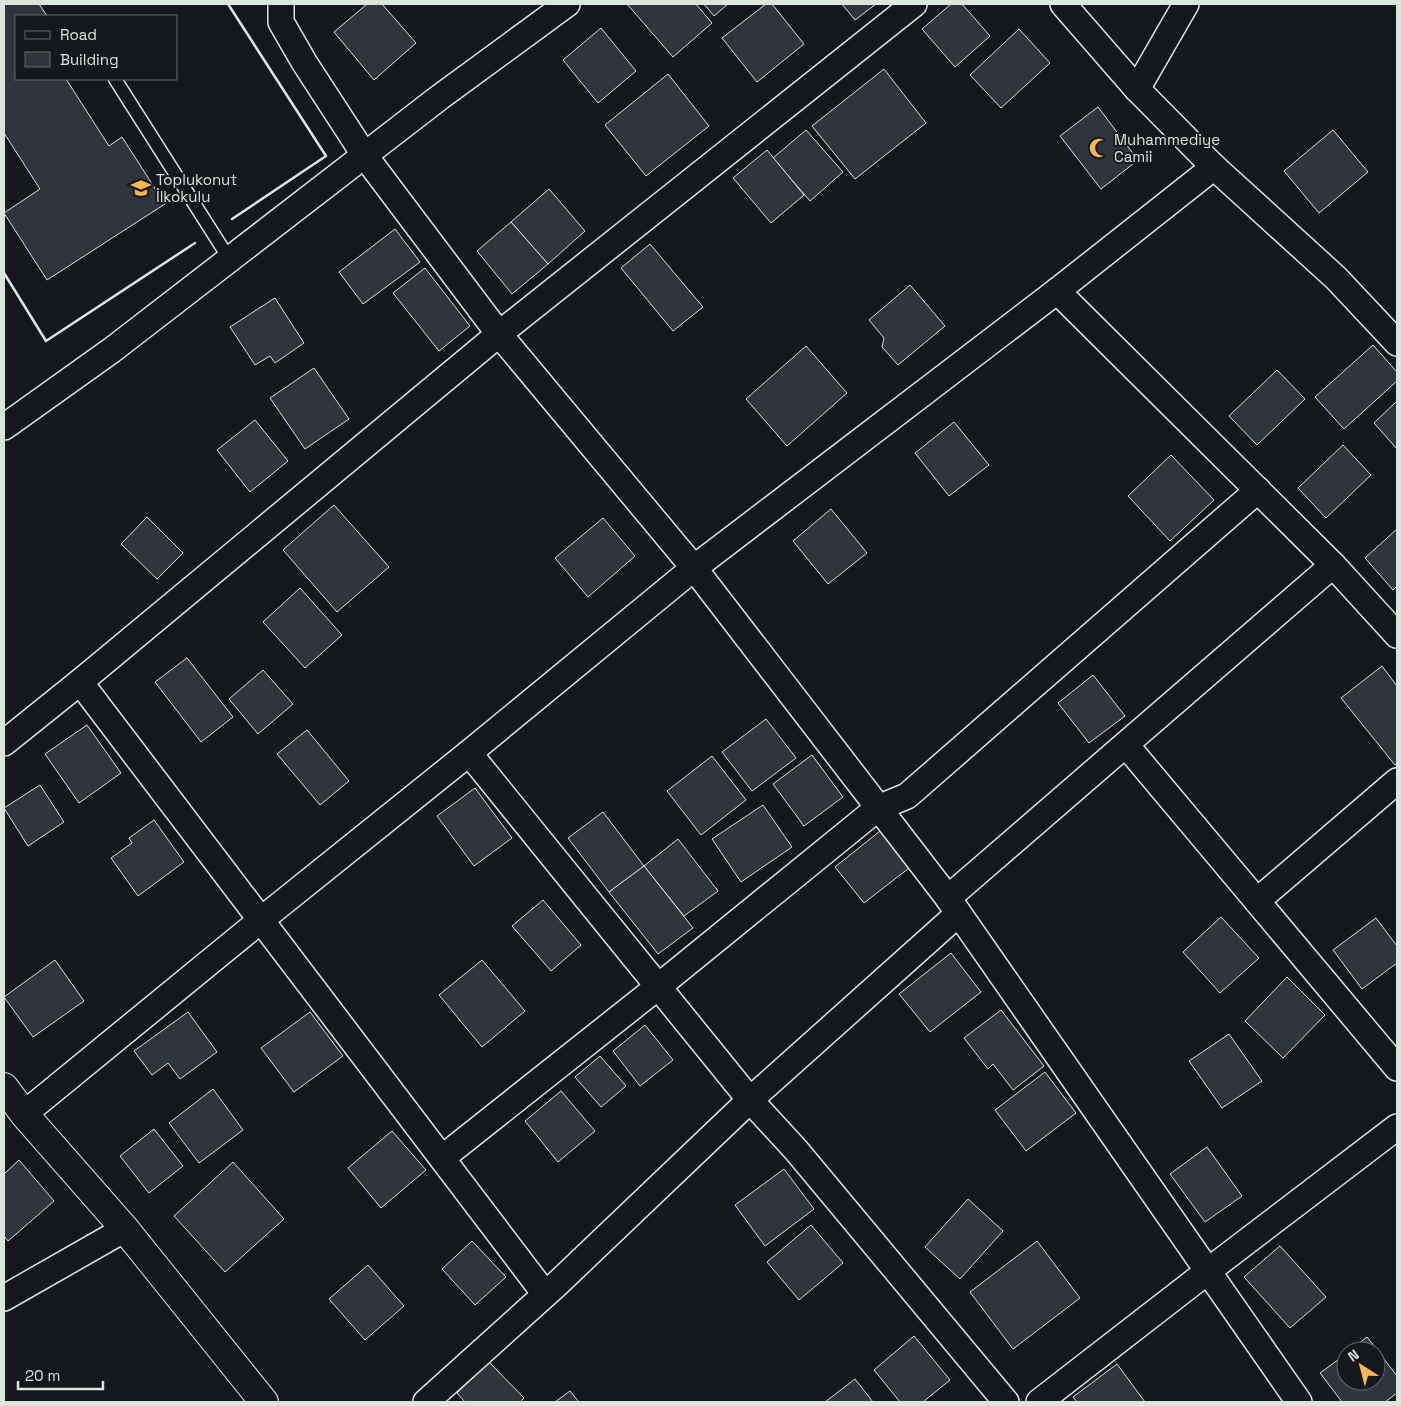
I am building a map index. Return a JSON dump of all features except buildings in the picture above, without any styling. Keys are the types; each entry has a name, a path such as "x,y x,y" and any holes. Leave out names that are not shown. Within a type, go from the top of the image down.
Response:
{"street":[{"path":"281,4 281,22 304,62 365,156 500,334 694,568 953,906 1299,1402"},
{"path":"4,428 112,350 440,97 567,4"},
{"path":"4,743 500,334 914,4"},
{"path":"1063,4 1137,89 1214,167 1336,278 1397,343"},
{"path":"1137,89 1186,4"},
{"path":"24,1114 694,568 1057,291 1214,167"},
{"path":"1057,291 1333,565 1397,635"},
{"path":"442,1158 659,986 878,808 907,796 1258,490"},
{"path":"426,1402 545,1294 1126,744 1333,565"},
{"path":"80,682 545,1294"},
{"path":"1126,744 1397,1068"},
{"path":"469,753 750,1100 796,1150 1006,1402"},
{"path":"1257,901 1397,781"},
{"path":"4,1087 24,1114 125,1229 260,1401"},
{"path":"1040,1402 1397,1127"},
{"path":"4,1298 125,1229"}],"lane":[{"path":"116,80 230,260"}],"wall":[{"path":"228,4 326,156 232,219"},
{"path":"4,273 46,341 195,243"}],"place":[{"name":"Muhammediye Camii","path":"1099,148"},
{"name":"Toplukonut İlkokulu","path":"141,188"}]}
